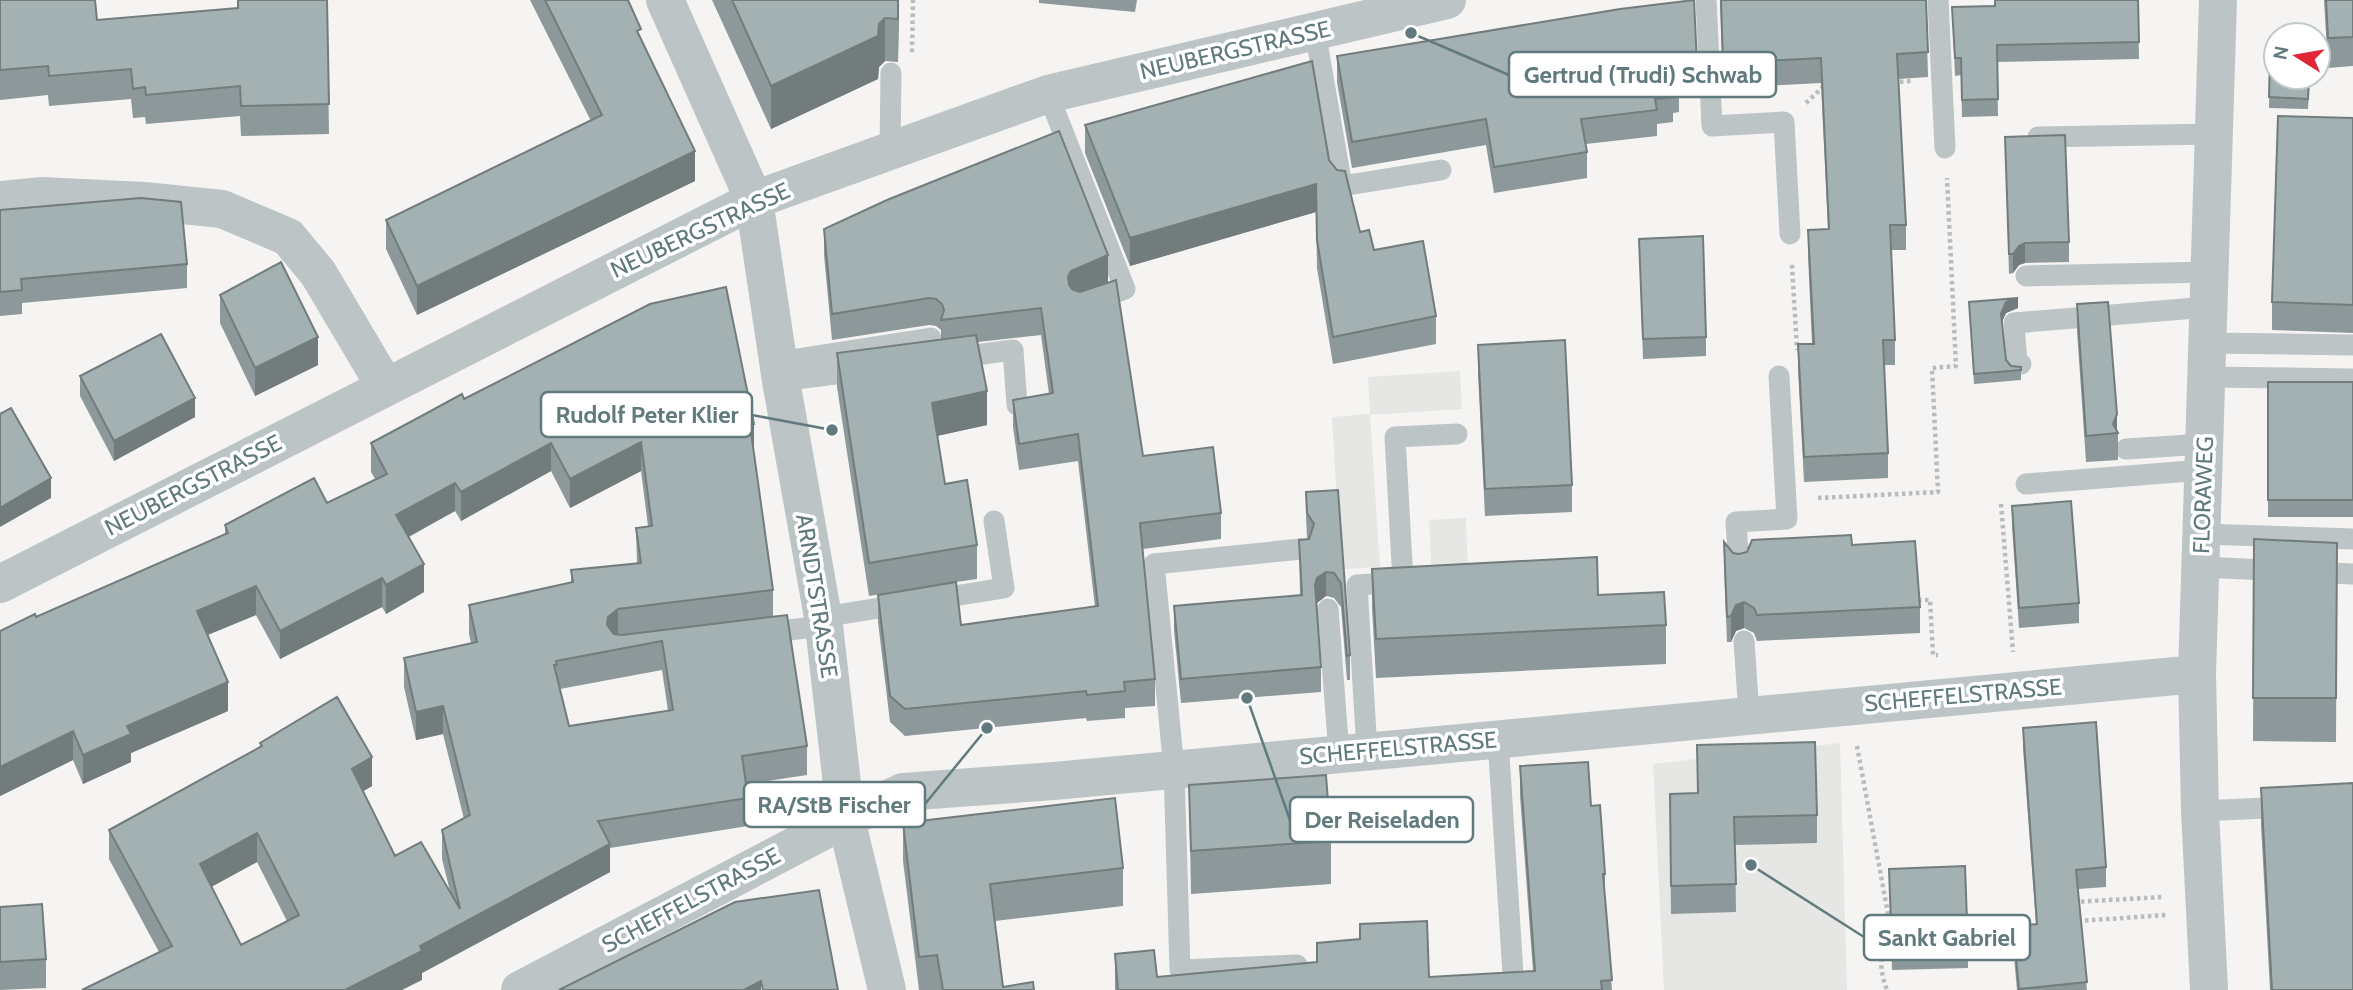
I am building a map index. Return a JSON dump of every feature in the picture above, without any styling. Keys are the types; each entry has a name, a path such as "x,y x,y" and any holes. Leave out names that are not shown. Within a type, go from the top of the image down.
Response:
{"street":[{"name":"ARNDTSTRASSE","path":"665,0 754,200 823,621 846,819 887,990"},
{"name":"NEUBERGSTRASSE","path":"0,584 754,200 1048,94 1447,0"},
{"name":"FLORAWEG","path":"2209,990 2200,811 2197,674 2218,0"},
{"path":"0,200 42,196 144,201 222,209 288,237 318,273 385,386"},
{"name":"SCHEFFELSTRASSE","path":"520,990 846,819 903,792 2197,674"}],"lane":[{"path":"1706,0 1712,126 1784,122 1790,234"},
{"path":"1938,0 1945,148"},
{"path":"1315,32 1342,186 1441,170"},
{"path":"890,150 891,73"},
{"path":"1048,94 1125,289 1081,306"},
{"path":"2031,137 2214,134"},
{"path":"2025,276 2208,325 2353,379"},
{"path":"2021,363 2017,364 2014,323 2208,325 2353,345"},
{"path":"780,371 931,338"},
{"path":"931,361 1013,350 1017,405"},
{"path":"780,371 890,366"},
{"path":"1739,566 1736,522 1787,519 1779,376"},
{"path":"1353,752 1357,585 1403,582 1395,437 1457,434"},
{"path":"2126,449 2204,457"},
{"path":"2025,484 2049,483 2204,457"},
{"path":"742,636 1004,588 994,521"},
{"path":"2201,551 2353,539"},
{"path":"1297,965 1180,970 1174,769 1154,564 1301,550"},
{"path":"2201,551 2353,574"},
{"path":"1328,609 1353,752"},
{"path":"1744,641 1749,715"},
{"path":"1498,739 1514,990"},
{"path":"2200,811 2311,806"}],"path":[{"path":"1890,82 1942,79"},
{"path":"1784,122 1825,85 1838,85"},
{"path":"1786,500 1938,492 1932,368 1956,366 1945,148"},
{"path":"1779,376 1797,356 1790,234"},
{"path":"2013,654 2001,504 2050,500 2049,483"},
{"path":"1918,600 1930,600 1933,655"},
{"path":"1857,742 1891,930 1882,949 1881,961 1881,973 1887,990"},
{"path":"2068,902 2204,903"},
{"path":"2074,921 2204,903"}],"shaded area":[{"path":"1460,371 1462,409 1370,415 1380,567 1341,569 1332,417 1370,414 1368,377"},
{"path":"1466,518 1468,574 1432,575 1429,520"},
{"path":"1840,743 1847,990 1664,990 1653,764"}],"building":[{"path":"0,0 95,0 97,20 238,8 238,0 327,0 329,104 241,106 240,86 146,95 145,87 133,89 131,69 49,76 48,66 0,70"},
{"path":"545,0 628,0 641,29 637,31 695,151 417,286 386,220 602,115"},
{"path":"732,0 898,0 898,19 885,18 879,24 878,36 771,86"},
{"path":"1694,0 1697,64 1681,64 1681,72 1678,72 1679,86 1672,87 1673,97 1655,99 1657,110 1581,119 1587,152 1494,167 1486,119 1352,142 1337,56 1620,9"},
{"path":"1721,0 1926,0 1928,52 1897,54 1906,225 1890,225 1895,340 1883,340 1888,453 1804,457 1798,344 1814,344 1808,230 1829,229 1821,58 1723,63"},
{"path":"1995,0 2138,0 2139,42 1997,45 1998,99 1962,100 1961,58 1955,58 1952,7 1995,6"},
{"path":"2326,0 2353,0 2353,37 2332,38 2332,21 2327,21"},
{"path":"1312,61 1329,160 1337,170 1345,171 1360,232 1369,230 1374,250 1423,241 1436,316 1333,337 1317,240 1316,184 1130,238 1085,125"},
{"path":"2269,91 2308,91 2308,99 2269,97"},
{"path":"2278,116 2353,118 2353,305 2272,302"},
{"path":"1059,131 1108,255 1071,271 1068,277 1069,285 1080,292 1116,280 1143,456 1213,447 1221,513 1140,523 1155,679 1124,682 1125,691 1087,695 1086,691 905,709 890,696 878,595 956,582 961,625 1098,606 1078,434 1019,444 1013,400 1053,393 1041,308 941,320 944,310 942,304 929,298 832,314 824,229 887,200"},
{"path":"2065,135 2069,242 2025,243 2013,254 2009,254 2005,137"},
{"path":"141,198 181,202 187,264 21,279 22,290 0,292 0,210"},
{"path":"1703,236 1706,337 1643,339 1639,239"},
{"path":"281,262 318,337 255,368 220,295"},
{"path":"726,287 754,424 750,425 773,590 618,609 608,617 607,625 614,634 622,635 787,615 807,746 742,756 748,798 598,821 610,844 420,946 422,951 345,990 82,990 172,946 109,830 262,746 260,743 337,697 372,757 352,769 395,856 421,842 460,909 442,830 470,815 443,706 416,712 404,658 477,642 469,605 573,582 571,570 641,563 636,528 652,526 641,442 570,479 551,443 461,492 455,483 396,515 424,564 386,585 382,578 280,631 256,586 197,611 228,682 127,726 131,734 83,755 73,731 0,767 0,631 228,533 225,525 314,478 327,503 387,474 371,443 462,394 464,399 650,304","holes":["662,641 673,710 569,726 554,665 557,665 556,661","257,833 299,915 241,945 200,864"]},
{"path":"2018,298 2006,302 2001,314 2006,360 2011,366 2021,367 2021,370 1974,374 1969,302"},
{"path":"2108,302 2117,414 2113,424 2118,433 2086,436 2077,304"},
{"path":"161,334 195,398 114,441 80,376"},
{"path":"976,335 987,391 932,403 945,484 967,480 977,545 869,563 837,353"},
{"path":"1565,340 1572,485 1485,489 1478,345"},
{"path":"2268,382 2353,382 2353,500 2268,500"},
{"path":"11,408 51,478 0,508 0,414"},
{"path":"1338,490 1350,655 1347,656 1341,583 1334,573 1326,572 1317,578 1315,585 1321,667 1181,679 1174,606 1302,595 1299,540 1309,539 1314,524 1307,513 1306,492"},
{"path":"2071,501 2079,603 2019,608 2012,506"},
{"path":"1851,535 1852,545 1915,541 1920,607 1757,615 1754,608 1744,602 1736,605 1731,616 1727,617 1724,542 1733,553 1739,554 1747,552 1752,540"},
{"path":"2254,539 2337,543 2336,698 2253,698"},
{"path":"1597,557 1598,595 1664,592 1666,625 1376,639 1372,569"},
{"path":"2096,722 2106,867 2076,870 2087,982 2019,989 2013,926 2037,924 2023,728"},
{"path":"1815,742 1817,815 1734,817 1736,884 1671,886 1670,794 1698,793 1697,745"},
{"path":"1588,762 1591,806 1600,805 1612,980 1601,981 1602,990 1118,990 1115,954 1154,950 1157,977 1317,962 1317,943 1360,939 1360,924 1427,921 1429,977 1535,971 1520,766"},
{"path":"1326,775 1331,841 1191,851 1189,785"},
{"path":"2353,783 2353,990 2272,990 2261,788"},
{"path":"1115,798 1123,868 990,884 1003,987 1033,982 1034,990 943,990 937,955 919,957 903,823"},
{"path":"1965,866 1968,948 1892,950 1889,869"},
{"path":"819,890 838,990 763,990 761,981 744,990 559,990 735,902"},
{"path":"42,904 46,959 0,962 0,907"}],"place":[{"name":"Gertrud (Trudi) Schwab","path":"1411,33"},
{"name":"Rudolf Peter Klier","path":"832,430"},
{"name":"Der Reiseladen","path":"1247,698"},
{"name":"RA/StB Fischer","path":"987,728"},
{"name":"Sankt Gabriel","path":"1751,865"}]}
